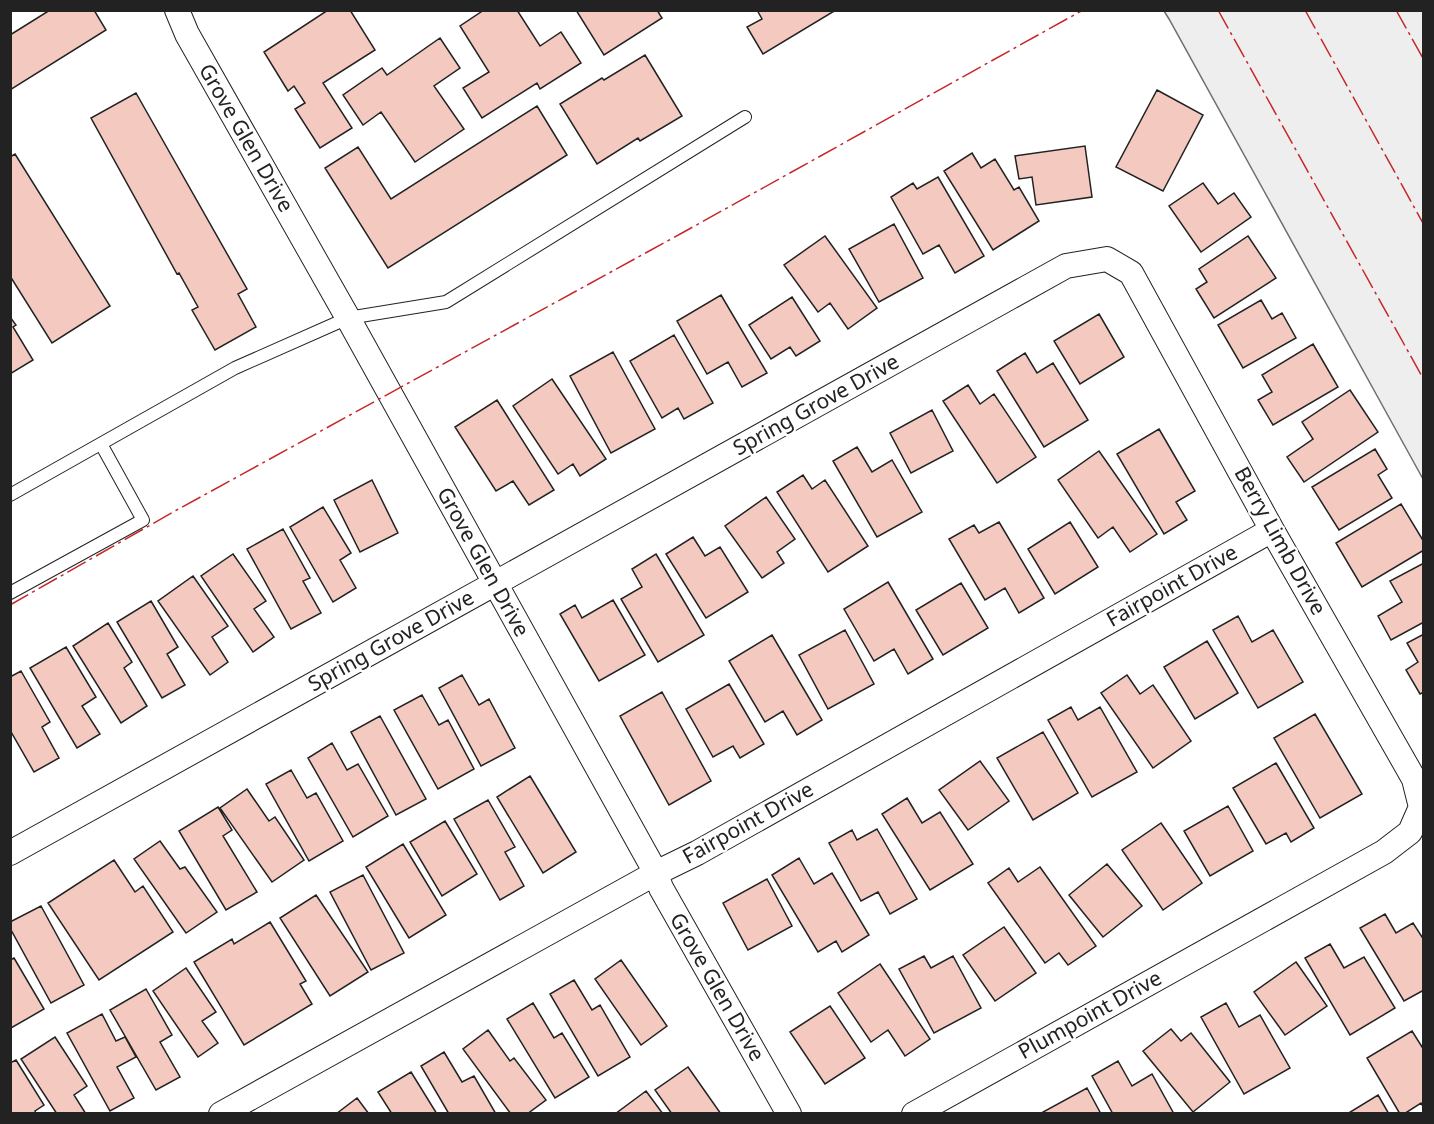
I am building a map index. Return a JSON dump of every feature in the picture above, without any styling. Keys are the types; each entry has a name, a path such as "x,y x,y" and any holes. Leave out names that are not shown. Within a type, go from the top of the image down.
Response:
{"street":[{"name":"Grove Glen Drive","path":"177,10 187,34 348,318 656,873 661,888 789,1113"},
{"name":"Berry Limb Drive","path":"961,325 1066,266 1107,259 1131,273 1272,530 1414,779 1421,807 1410,832 1384,852 1266,917"},
{"name":"Spring Grove Drive","path":"10,853 961,325"},
{"name":"Fairpoint Drive","path":"221,1113 707,847 1272,530"},
{"name":"Plumpoint Drive","path":"914,1113 1266,917"}],"lane":[{"path":"10,495 235,368 348,318 446,302 746,117"},
{"path":"10,593 143,520 101,444"}],"shaded area":[{"path":"1164,11 1423,11 1423,479 1169,19"}],"building":[{"path":"50,10 94,10 106,30 10,90 10,35"},
{"path":"328,10 350,10 375,50 323,83 352,128 320,148 295,109 305,103 294,86 288,91 264,52"},
{"path":"484,10 517,10 540,46 561,32 581,63 540,89 537,83 482,118 463,88 489,72 460,26"},
{"path":"576,10 657,10 662,18 604,55"},
{"path":"757,10 836,10 763,54 747,27 762,19"},
{"path":"440,38 460,68 434,86 464,129 415,162 381,112 363,125 343,95 382,68 387,75"},
{"path":"645,55 682,116 640,141 638,138 597,164 560,104"},
{"path":"1157,90 1203,115 1163,191 1116,167"},
{"path":"136,93 247,289 238,294 256,327 215,350 192,310 198,307 179,273 177,274 91,118"},
{"path":"537,106 567,155 388,268 325,168 358,147 391,199"},
{"path":"1085,146 1092,197 1036,205 1032,177 1019,179 1015,156"},
{"path":"972,153 981,168 995,159 1014,190 1019,187 1039,221 993,250 944,171"},
{"path":"15,154 110,306 52,343 10,276 10,157"},
{"path":"938,177 984,256 955,273 939,245 923,254 891,197 913,183 917,189"},
{"path":"1203,183 1218,204 1234,193 1251,217 1201,252 1169,206"},
{"path":"894,224 923,278 879,302 849,249"},
{"path":"825,236 877,308 848,329 830,303 818,312 784,265"},
{"path":"1248,236 1276,278 1214,318 1196,289 1207,282 1199,269"},
{"path":"721,295 767,373 742,387 728,362 707,374 677,321"},
{"path":"792,297 820,341 796,356 790,347 771,359 749,325"},
{"path":"1261,300 1272,319 1282,313 1296,338 1243,368 1218,325"},
{"path":"1099,314 1124,357 1080,384 1054,341"},
{"path":"10,317 16,325 13,327 33,360 10,374"},
{"path":"674,335 713,403 684,419 678,408 662,418 630,361"},
{"path":"1313,344 1338,387 1273,425 1258,400 1272,392 1262,375"},
{"path":"613,352 655,429 611,453 570,376"},
{"path":"1025,353 1037,373 1053,363 1088,420 1044,447 997,371"},
{"path":"552,379 606,459 580,476 573,464 558,474 513,406"},
{"path":"968,385 980,404 994,394 1036,457 997,483 943,401"},
{"path":"1350,390 1378,432 1304,482 1287,457 1313,439 1302,422"},
{"path":"497,400 554,490 529,505 513,481 496,491 455,427"},
{"path":"932,410 953,451 911,473 890,433"},
{"path":"1159,429 1195,491 1176,502 1187,520 1164,534 1117,454"},
{"path":"857,447 872,472 892,460 922,512 877,537 833,461"},
{"path":"1375,449 1387,469 1378,475 1392,498 1339,530 1312,487"},
{"path":"1099,451 1157,534 1130,552 1113,527 1098,538 1058,480"},
{"path":"803,475 812,489 825,480 868,546 828,572 777,492"},
{"path":"372,480 398,533 360,552 334,500"},
{"path":"766,497 795,539 777,552 784,563 762,578 725,526"},
{"path":"1401,504 1424,542 1424,550 1362,587 1336,543"},
{"path":"323,507 351,553 340,560 356,588 333,602 290,527"},
{"path":"999,522 1044,598 1019,613 1005,588 985,600 949,539 974,525 979,533"},
{"path":"1070,522 1098,567 1055,594 1028,549"},
{"path":"283,529 310,578 303,581 321,613 291,629 247,549"},
{"path":"693,537 705,556 720,547 748,592 706,618 666,554"},
{"path":"233,554 266,601 254,609 274,637 253,652 201,576"},
{"path":"656,554 704,635 658,662 621,599 642,587 632,569"},
{"path":"1424,563 1424,622 1391,640 1378,616 1402,602 1390,581"},
{"path":"193,576 228,626 212,637 228,662 210,675 158,601"},
{"path":"888,582 933,659 908,674 894,649 874,661 844,609"},
{"path":"961,583 988,628 943,655 916,610"},
{"path":"613,600 645,655 599,681 560,614 575,605 582,618"},
{"path":"151,601 178,647 167,654 185,685 162,698 117,622"},
{"path":"1238,616 1252,642 1273,630 1303,682 1258,708 1213,630"},
{"path":"108,623 132,662 124,668 147,706 121,723 73,646"},
{"path":"845,630 874,684 828,709 799,655"},
{"path":"1424,634 1424,692 1420,694 1406,670 1418,662 1407,643"},
{"path":"772,635 822,720 797,735 783,711 765,722 729,661"},
{"path":"1207,641 1238,693 1195,719 1164,667"},
{"path":"66,647 96,697 82,706 100,734 77,748 30,668"},
{"path":"21,671 50,722 42,727 59,758 34,772 10,730 10,677"},
{"path":"462,675 479,705 489,699 515,748 481,766 439,688"},
{"path":"1127,675 1140,694 1153,685 1191,741 1153,768 1101,693"},
{"path":"729,684 764,744 740,758 733,746 713,757 686,709"},
{"path":"662,692 711,781 669,805 620,716"},
{"path":"422,695 439,725 448,720 474,769 438,789 394,710"},
{"path":"1071,707 1078,720 1100,707 1137,772 1092,797 1048,720"},
{"path":"1315,714 1362,794 1320,818 1274,738"},
{"path":"380,716 426,799 396,815 351,732"},
{"path":"1043,732 1078,793 1033,820 997,758"},
{"path":"332,743 347,770 358,764 388,816 353,837 308,758"},
{"path":"980,761 1009,801 968,830 939,790"},
{"path":"1276,763 1314,828 1291,842 1286,833 1266,844 1233,788"},
{"path":"291,770 307,798 316,793 343,841 309,861 266,784"},
{"path":"530,776 576,852 543,873 497,797"},
{"path":"247,789 269,821 275,817 304,860 272,882 220,808"},
{"path":"907,798 922,823 940,812 973,864 930,890 882,814"},
{"path":"488,800 515,847 505,852 524,886 500,900 454,819"},
{"path":"1228,806 1253,851 1210,876 1184,831"},
{"path":"218,807 232,830 223,836 257,892 226,910 179,831"},
{"path":"445,821 477,874 442,896 410,842"},
{"path":"1161,823 1202,883 1163,910 1122,850"},
{"path":"877,829 917,899 890,914 878,892 861,901 829,843 852,830 857,840"},
{"path":"160,841 180,869 185,867 217,912 186,933 134,859"},
{"path":"403,844 446,915 409,938 366,867"},
{"path":"799,858 814,884 832,873 869,935 842,952 836,941 818,952 772,875"},
{"path":"114,860 135,892 143,886 173,932 99,980 48,903"},
{"path":"1107,864 1142,906 1103,937 1069,895"},
{"path":"1040,867 1096,946 1068,965 1059,953 1045,963 988,883 1009,868 1018,882"},
{"path":"363,875 404,953 371,970 330,892"},
{"path":"767,879 792,926 748,950 723,903"},
{"path":"316,895 368,972 330,996 280,918"},
{"path":"41,906 84,985 51,1003 10,928 10,922"},
{"path":"1385,914 1396,933 1413,923 1424,940 1424,990 1404,1001 1360,928"},
{"path":"270,922 306,981 300,984 312,1004 244,1045 194,962 232,939 234,944"},
{"path":"1004,927 1036,973 995,1001 963,955"},
{"path":"1330,944 1344,968 1364,957 1395,1008 1350,1035 1305,958"},
{"path":"924,956 931,968 953,956 981,1008 934,1033 899,969"},
{"path":"14,958 44,1009 11,1028 10,960"},
{"path":"621,960 667,1026 641,1045 595,979"},
{"path":"1296,962 1327,1006 1285,1035 1254,992"},
{"path":"880,964 930,1039 905,1056 888,1030 871,1042 838,993"},
{"path":"186,968 216,1012 202,1021 218,1043 198,1057 153,991"},
{"path":"574,980 592,1010 600,1005 630,1057 598,1076 550,994"},
{"path":"146,989 172,1035 160,1042 180,1077 156,1090 110,1010"},
{"path":"533,1003 554,1038 562,1033 589,1077 555,1098 507,1019"},
{"path":"1226,1003 1239,1027 1260,1015 1290,1068 1244,1094 1201,1017"},
{"path":"830,1006 865,1058 825,1084 790,1032"},
{"path":"102,1014 116,1041 125,1037 136,1057 117,1067 134,1098 110,1111 67,1033"},
{"path":"1171,1029 1181,1041 1191,1033 1230,1082 1193,1112 1143,1051"},
{"path":"488,1030 510,1061 514,1058 546,1100 527,1114 511,1114 463,1049"},
{"path":"1412,1031 1424,1050 1424,1108 1421,1103 1404,1114 1400,1114 1367,1058"},
{"path":"55,1037 87,1086 74,1095 86,1114 57,1114 21,1059"},
{"path":"444,1052 462,1082 474,1076 496,1114 449,1114 421,1066"},
{"path":"16,1060 44,1105 35,1111 36,1114 10,1114 10,1063"},
{"path":"1118,1061 1132,1086 1152,1074 1174,1114 1113,1114 1092,1076"},
{"path":"688,1067 721,1114 672,1114 655,1090"},
{"path":"411,1072 437,1114 392,1114 378,1092"},
{"path":"1087,1088 1101,1114 1044,1114 1043,1112"},
{"path":"646,1091 663,1114 615,1114"},
{"path":"1378,1095 1389,1114 1347,1114"},
{"path":"357,1098 369,1114 336,1114"}],"power":[{"path":"10,605 175,511 1083,10"},
{"path":"1218,10 1424,380"},
{"path":"1305,10 1424,225"},
{"path":"1396,10 1424,60"}]}
